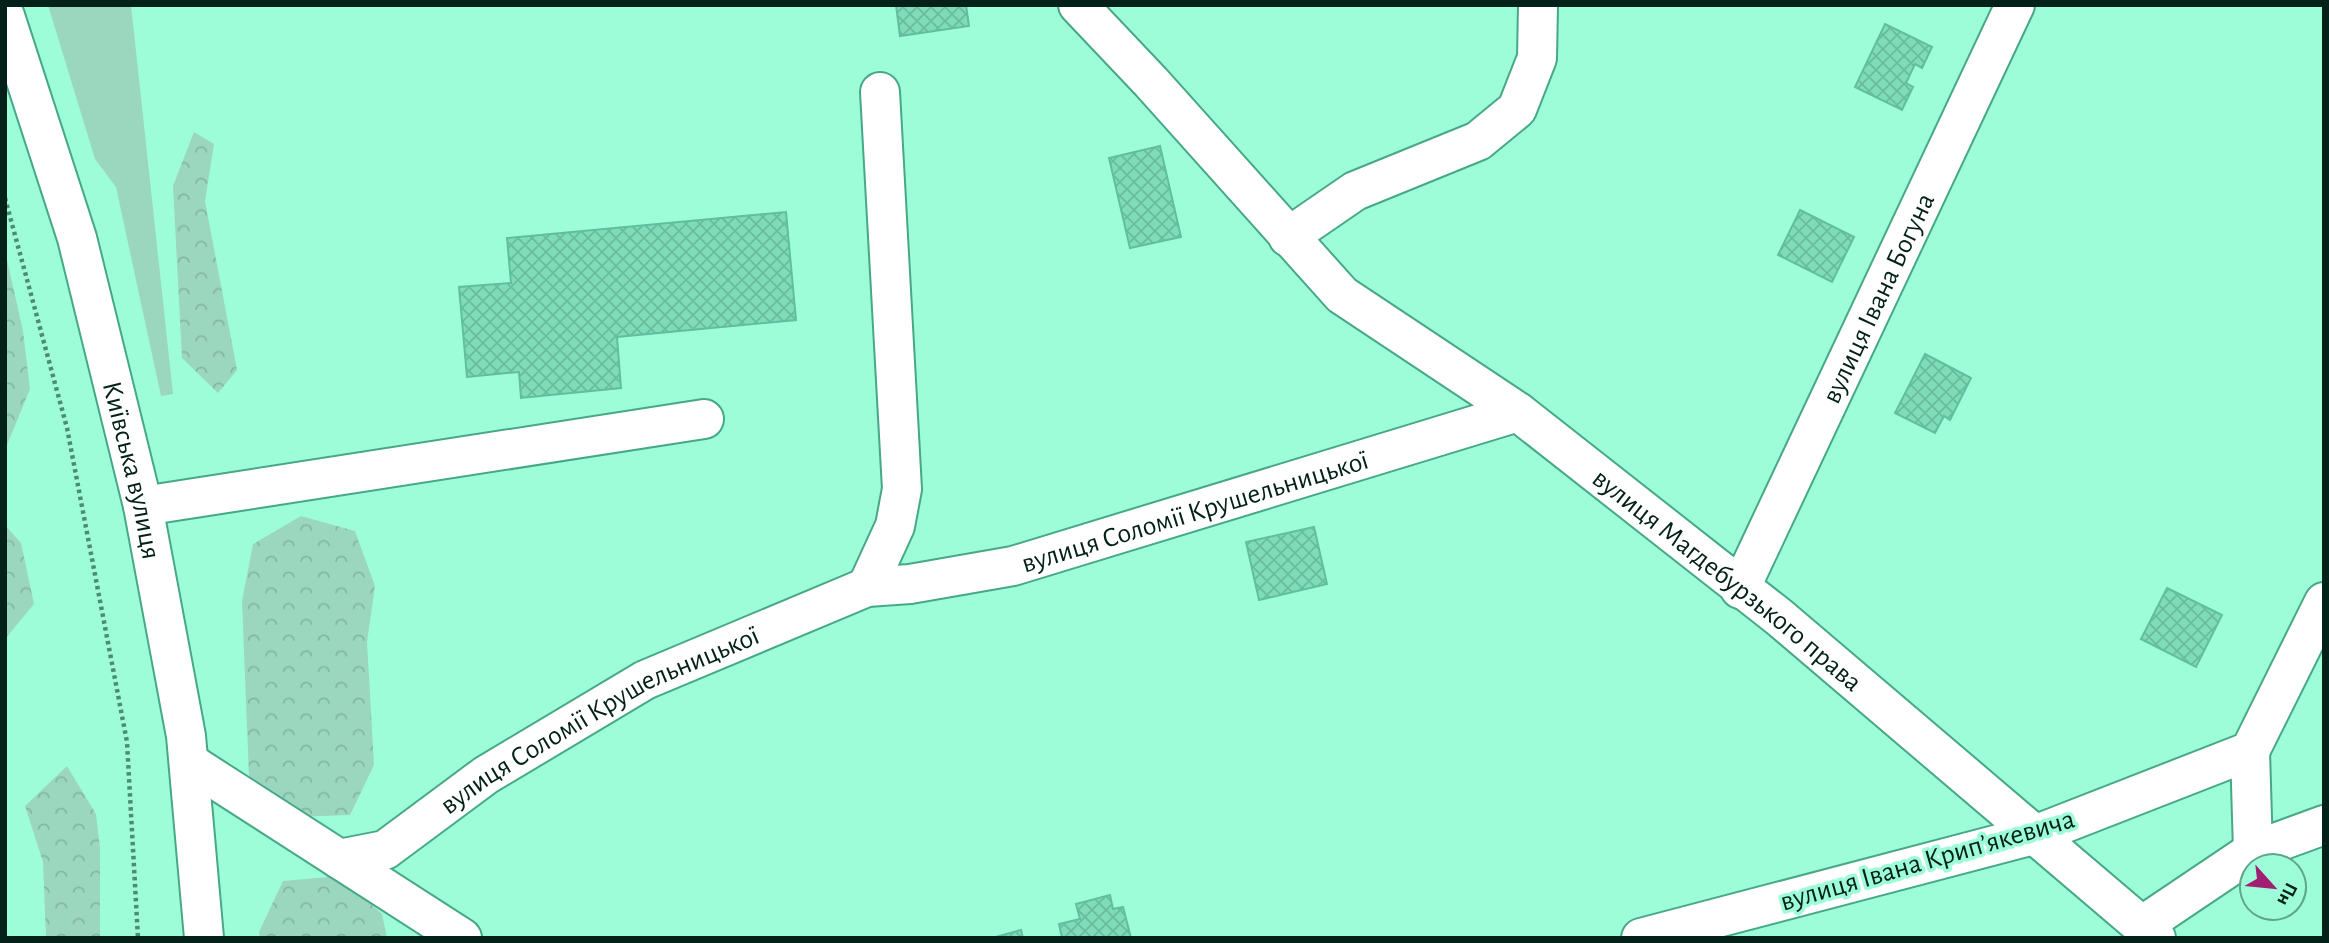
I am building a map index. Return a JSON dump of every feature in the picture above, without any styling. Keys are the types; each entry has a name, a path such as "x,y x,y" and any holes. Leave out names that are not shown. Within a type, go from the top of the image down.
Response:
{"main road":[{"name":"вулиця Магдебурзького права","path":"1077,5 1151,82 1342,295 1518,412 1779,617 2150,931"},
{"path":"1288,237 1355,191 1478,141 1517,109 1537,58 1538,5"},
{"name":"вулиця Івана Богуна","path":"1740,589 2015,5"},
{"name":"Київська вулиця","path":"5,16 77,238 144,506 190,763 204,938"},
{"path":"867,587 895,526 902,489 880,92"},
{"name":"вулиця Соломії Крушельницької","path":"339,859 385,850 486,775 645,680 867,587 910,584 1013,566 1518,412"},
{"path":"144,506 704,419"},
{"path":"2253,851 2250,751 2324,602"},
{"name":"вулиця Івана Крипʼякевича","path":"1641,938 2037,834 2250,751"},
{"path":"190,763 462,938"},
{"path":"2150,931 2253,851 2324,825"}],"path":[{"path":"5,198 66,428 127,743 138,938"}],"green space":[{"path":"48,5 131,5 173,394 161,396 116,187 95,159"},
{"path":"194,132 214,144 205,201 237,370 218,393 182,358 173,186"},
{"path":"5,251 23,331 30,389 5,450"},
{"path":"301,516 355,531 375,586 367,642 374,765 350,815 292,817 249,776 242,601 253,544"},
{"path":"5,525 21,543 34,604 5,639"},
{"path":"67,766 96,814 100,848 100,938 46,938 43,862 25,806"},
{"path":"339,876 382,914 387,938 260,938 259,932 283,881"}],"building":[{"path":"896,5 966,5 969,26 900,36"},
{"path":"1885,24 1932,47 1922,68 1915,64 1906,83 1913,87 1902,110 1855,87"},
{"path":"1160,146 1181,237 1130,248 1109,158"},
{"path":"1800,210 1854,237 1832,282 1778,255"},
{"path":"786,212 796,320 617,337 621,388 521,398 519,372 467,377 459,287 511,283 507,238"},
{"path":"1925,354 1971,378 1950,420 1944,416 1935,433 1895,413"},
{"path":"1314,527 1327,584 1259,600 1246,542"},
{"path":"2167,588 2222,615 2196,667 2141,639"},
{"path":"1110,895 1113,909 1123,907 1131,938 1062,938 1059,924 1080,919 1076,904"},
{"path":"1021,930 1023,938 992,938"}]}
